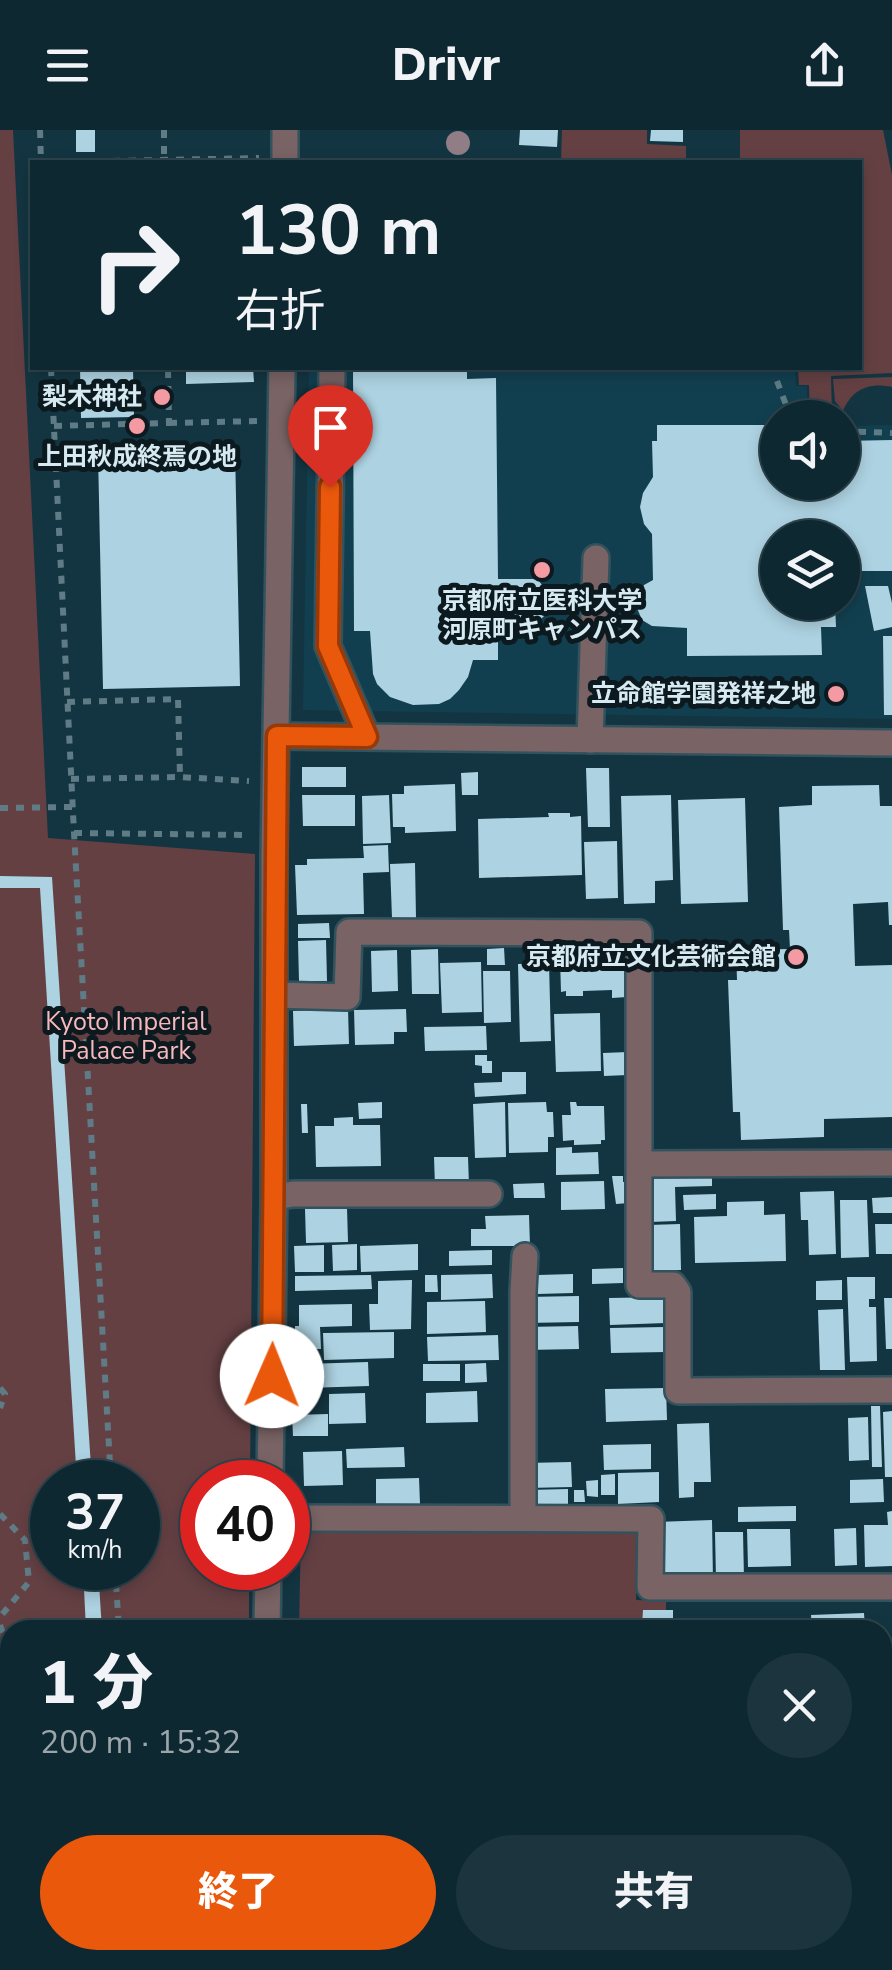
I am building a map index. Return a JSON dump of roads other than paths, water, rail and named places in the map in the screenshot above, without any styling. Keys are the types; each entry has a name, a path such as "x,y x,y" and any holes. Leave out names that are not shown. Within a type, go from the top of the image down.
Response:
{"street":[{"path":"275,160 285,130"},
{"path":"270,1460 282,370"},
{"path":"332,370 328,646 367,737"},
{"path":"590,740 596,558"},
{"path":"277,736 892,742"},
{"path":"276,995 347,998 349,932 639,933 639,1285 673,1286 678,1292 678,1391 892,1390"},
{"path":"640,1164 892,1163"},
{"path":"274,1197 489,1194"},
{"path":"523,1518 526,1256"},
{"path":"310,1518 651,1519 650,1587 892,1588"},
{"path":"266,1620 267,1590"}],"place":[{"name":"梨木神社","path":"162,397"},
{"name":"上田秋成終焉の地","path":"137,426"},
{"name":"京都府立医科大学 河原町キャンパス","path":"542,570"},
{"name":"立命館学園発祥之地","path":"836,694"},
{"name":"京都府立文化芸術会館","path":"796,957"}],"park label":[{"name":"Kyoto Imperial Palace Park","path":"126,1036"}]}
